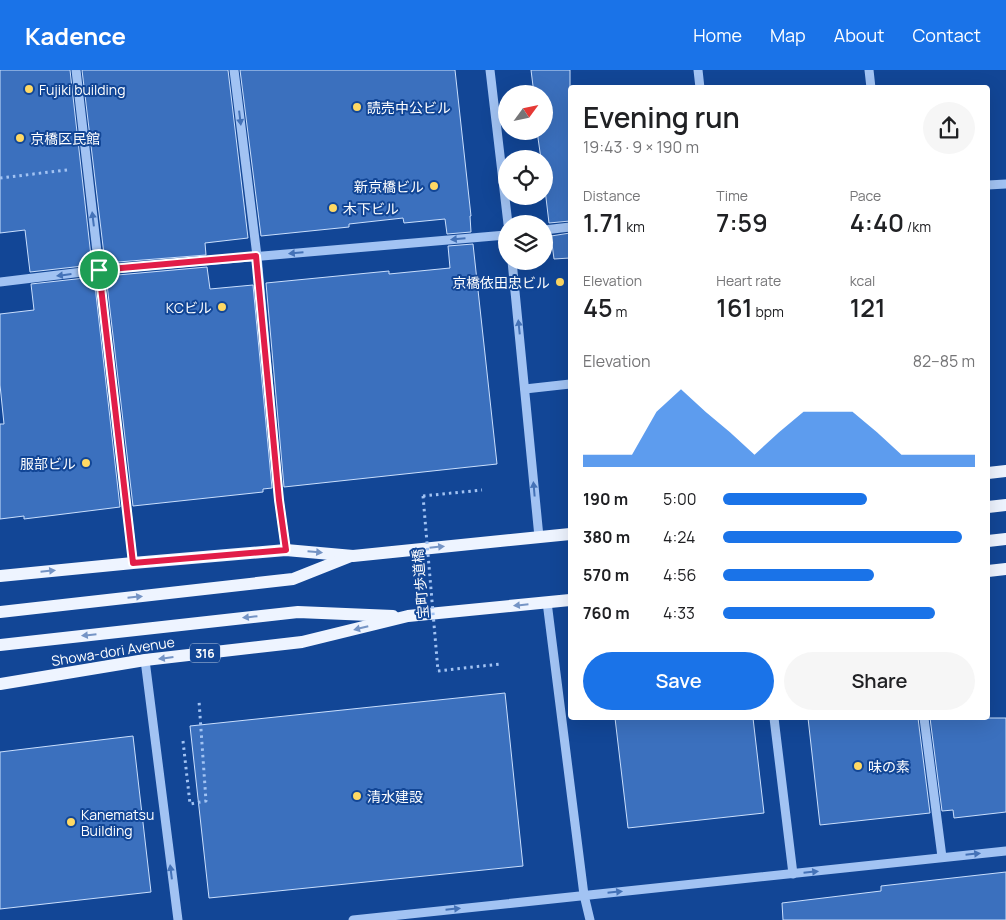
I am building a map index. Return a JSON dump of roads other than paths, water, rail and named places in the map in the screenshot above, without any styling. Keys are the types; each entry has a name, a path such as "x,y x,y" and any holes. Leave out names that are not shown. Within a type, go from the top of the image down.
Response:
{"main road":[{"path":"990,473 1006,471"},
{"path":"990,508 1006,505"},
{"path":"0,576 286,550 353,556 568,534"},
{"path":"990,541 1006,539"},
{"path":"0,612 293,579 353,556"},
{"path":"990,571 1006,569"},
{"name":"Showa-dori Avenue","path":"0,645 298,612 408,616 568,600"},
{"name":"Showa-dori Avenue","path":"0,684 145,660 302,642 408,616"}],"street":[{"path":"76,70 133,563"},
{"path":"234,70 256,256 279,500 286,550"},
{"path":"490,70 507,215"},
{"path":"698,70 700,85"},
{"path":"869,70 871,85"},
{"path":"990,185 1006,184"},
{"path":"553,229 568,227"},
{"path":"0,282 99,270 498,236"},
{"path":"513,270 538,537"},
{"path":"525,389 568,384"},
{"path":"547,602 584,895 590,920"},
{"path":"145,660 178,920"},
{"path":"774,720 792,874"},
{"path":"924,720 942,857"},
{"path":"353,920 1006,851"}],"place":[{"name":"Fujiki building","path":"29,89"},
{"name":"読売中公ビル","path":"357,107"},
{"name":"京橋区民館","path":"20,138"},
{"name":"新京橋ビル","path":"434,186"},
{"name":"木下ビル","path":"333,208"},
{"name":"京橋依田忠ビル","path":"560,282"},
{"name":"KCビル","path":"222,307"},
{"name":"服部ビル","path":"86,463"},
{"name":"味の素","path":"858,766"},
{"name":"清水建設","path":"357,796"},
{"name":"Kanematsu Building","path":"71,822"}]}
